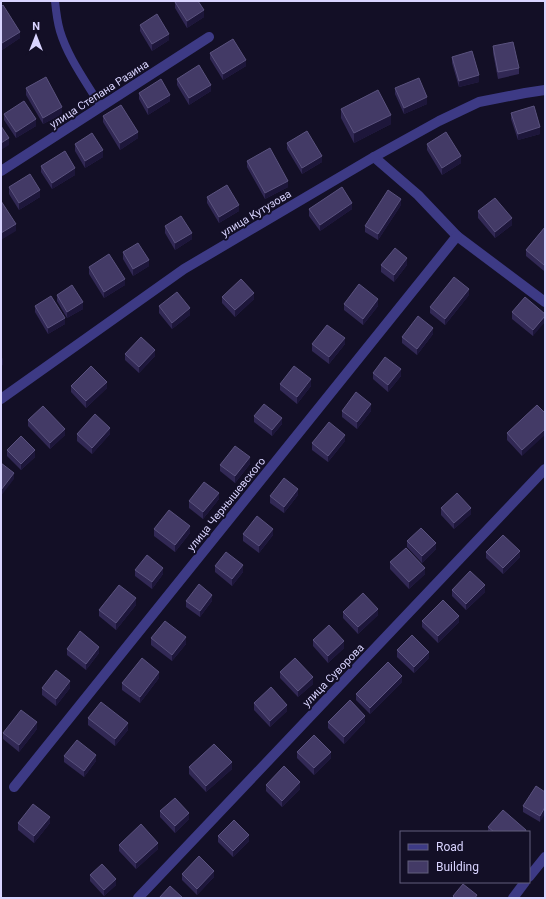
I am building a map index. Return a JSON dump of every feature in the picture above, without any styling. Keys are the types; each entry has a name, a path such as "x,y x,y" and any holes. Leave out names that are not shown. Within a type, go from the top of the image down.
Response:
{"street":[{"name":"улица Степана Разина","path":"1,171 209,37"},
{"name":"улица Кутузова","path":"1,399 184,269 374,157 439,121 479,102 545,90"},
{"path":"374,157 418,195 457,236 545,302"},
{"name":"улица Чернышевского","path":"14,787 457,236"},
{"name":"улица Суворова","path":"138,898 545,469"},
{"path":"530,877 545,857"},
{"path":"513,898 525,883"}],"lane":[{"path":"56,1 57,17 70,55 101,107"}],"building":[{"path":"198,1 204,10 187,21 175,2"},
{"path":"3,5 20,32 2,43 1,7"},
{"path":"157,14 169,34 152,44 140,25"},
{"path":"233,39 246,60 223,74 210,53"},
{"path":"513,42 519,68 498,72 493,46"},
{"path":"472,51 479,75 459,81 452,57"},
{"path":"199,65 211,85 189,98 177,79"},
{"path":"46,77 62,107 43,118 26,88"},
{"path":"419,78 427,97 404,108 395,88"},
{"path":"161,79 170,95 148,108 139,93"},
{"path":"378,90 391,115 354,133 341,109"},
{"path":"24,101 36,119 16,132 4,114"},
{"path":"121,105 138,132 120,143 103,116"},
{"path":"534,106 540,127 518,134 511,113"},
{"path":"1,126 9,138 1,143"},
{"path":"307,131 322,156 302,168 287,143"},
{"path":"446,132 461,156 442,168 427,144"},
{"path":"92,133 103,150 85,161 75,144"},
{"path":"270,148 288,181 265,193 247,161"},
{"path":"65,151 75,168 52,183 41,166"},
{"path":"30,174 40,190 19,203 9,187"},
{"path":"227,185 239,205 219,217 207,197"},
{"path":"342,187 352,203 320,225 309,209"},
{"path":"388,190 401,199 378,234 365,226"},
{"path":"495,198 512,218 495,232 478,211"},
{"path":"1,201 16,224 1,233"},
{"path":"181,216 192,233 175,243 165,226"},
{"path":"545,227 545,264 544,265 526,250"},
{"path":"138,243 149,260 133,269 123,252"},
{"path":"395,248 407,258 394,275 381,265"},
{"path":"109,254 125,279 104,292 89,267"},
{"path":"454,277 469,289 445,319 430,307"},
{"path":"241,279 254,293 235,310 222,297"},
{"path":"359,284 378,299 363,319 344,304"},
{"path":"72,285 83,302 67,312 57,295"},
{"path":"177,292 190,308 172,323 159,306"},
{"path":"51,296 65,318 48,328 35,306"},
{"path":"525,297 545,314 533,330 512,312"},
{"path":"418,316 433,328 417,349 402,337"},
{"path":"327,325 345,338 329,357 312,344"},
{"path":"141,337 155,350 139,367 125,354"},
{"path":"385,357 401,369 388,385 373,373"},
{"path":"91,366 107,382 86,401 71,386"},
{"path":"294,366 311,379 297,397 280,384"},
{"path":"356,392 371,404 357,422 342,411"},
{"path":"264,404 282,418 272,430 254,416"},
{"path":"537,405 545,413 545,429 522,450 507,433"},
{"path":"43,406 65,429 50,443 28,420"},
{"path":"95,414 110,428 92,448 77,434"},
{"path":"329,422 345,435 328,456 312,443"},
{"path":"21,436 35,450 21,464 7,450"},
{"path":"235,446 250,457 235,476 220,465"},
{"path":"1,463 14,473 1,490"},
{"path":"284,478 298,489 284,507 270,496"},
{"path":"204,482 219,493 203,512 189,501"},
{"path":"457,493 471,508 454,523 441,508"},
{"path":"169,510 190,526 175,545 154,529"},
{"path":"257,516 273,529 259,546 243,534"},
{"path":"421,528 436,543 422,556 407,541"},
{"path":"503,535 520,551 503,568 486,552"},
{"path":"406,548 425,568 409,582 390,562"},
{"path":"226,552 243,565 232,579 215,566"},
{"path":"147,555 163,568 152,582 135,570"},
{"path":"470,571 485,585 466,604 452,590"},
{"path":"199,584 212,595 200,611 186,601"},
{"path":"119,585 136,598 116,623 99,610"},
{"path":"363,593 378,609 358,627 343,612"},
{"path":"443,600 459,616 438,636 422,621"},
{"path":"165,621 186,637 172,655 151,638"},
{"path":"329,625 344,641 328,656 313,640"},
{"path":"80,631 99,647 86,664 67,649"},
{"path":"412,635 429,652 414,667 397,650"},
{"path":"142,658 159,672 140,697 122,683"},
{"path":"295,658 313,677 298,691 280,672"},
{"path":"388,662 402,676 370,708 356,694"},
{"path":"56,670 70,681 56,699 42,688"},
{"path":"271,687 287,705 270,721 254,703"},
{"path":"350,700 365,716 344,737 328,722"},
{"path":"101,702 128,723 115,739 88,718"},
{"path":"21,710 37,722 19,745 3,733"},
{"path":"314,735 331,752 314,768 297,752"},
{"path":"77,740 96,755 84,771 64,756"},
{"path":"214,744 232,762 206,786 189,767"},
{"path":"284,766 300,782 282,801 266,785"},
{"path":"536,786 545,792 545,807 540,816 523,806"},
{"path":"175,798 189,813 175,826 160,811"},
{"path":"33,804 50,817 34,836 18,823"},
{"path":"503,810 526,830 493,831 488,827"},
{"path":"234,820 249,835 233,851 218,836"},
{"path":"141,824 158,843 136,863 119,845"},
{"path":"199,856 214,871 197,889 182,874"},
{"path":"102,864 116,879 104,890 90,875"},
{"path":"463,884 477,895 475,898 455,898 453,896"},
{"path":"170,886 183,898 159,898"}]}
